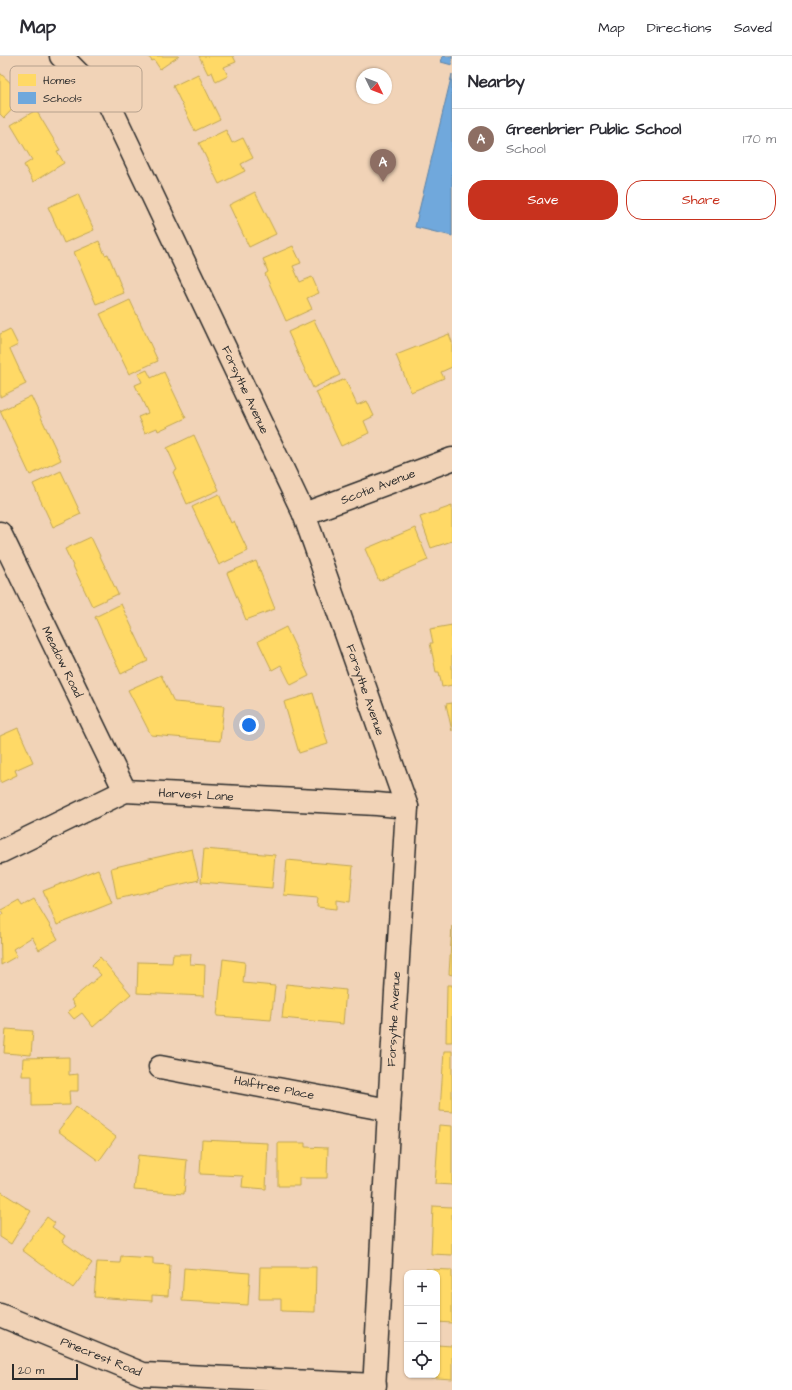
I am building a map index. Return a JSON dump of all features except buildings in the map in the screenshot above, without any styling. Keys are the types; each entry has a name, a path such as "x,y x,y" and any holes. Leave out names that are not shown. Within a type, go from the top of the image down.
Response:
{"street":[{"name":"Forsythe Avenue","path":"61,56 71,66"},
{"name":"Forsythe Avenue","path":"113,112 304,514 407,807 389,1110 375,1387"},
{"name":"Scotia Avenue","path":"304,514 452,459"},
{"name":"Meadow Road","path":"0,533 125,791"},
{"name":"Harvest Lane","path":"0,852 125,791 377,804 407,807"},
{"name":"Halftree Place","path":"160,1067 389,1110"},
{"name":"Pinecrest Road","path":"0,1316 143,1374 375,1387"}],"place":[{"name":"Greenbrier Public School","path":"383,182"}]}
